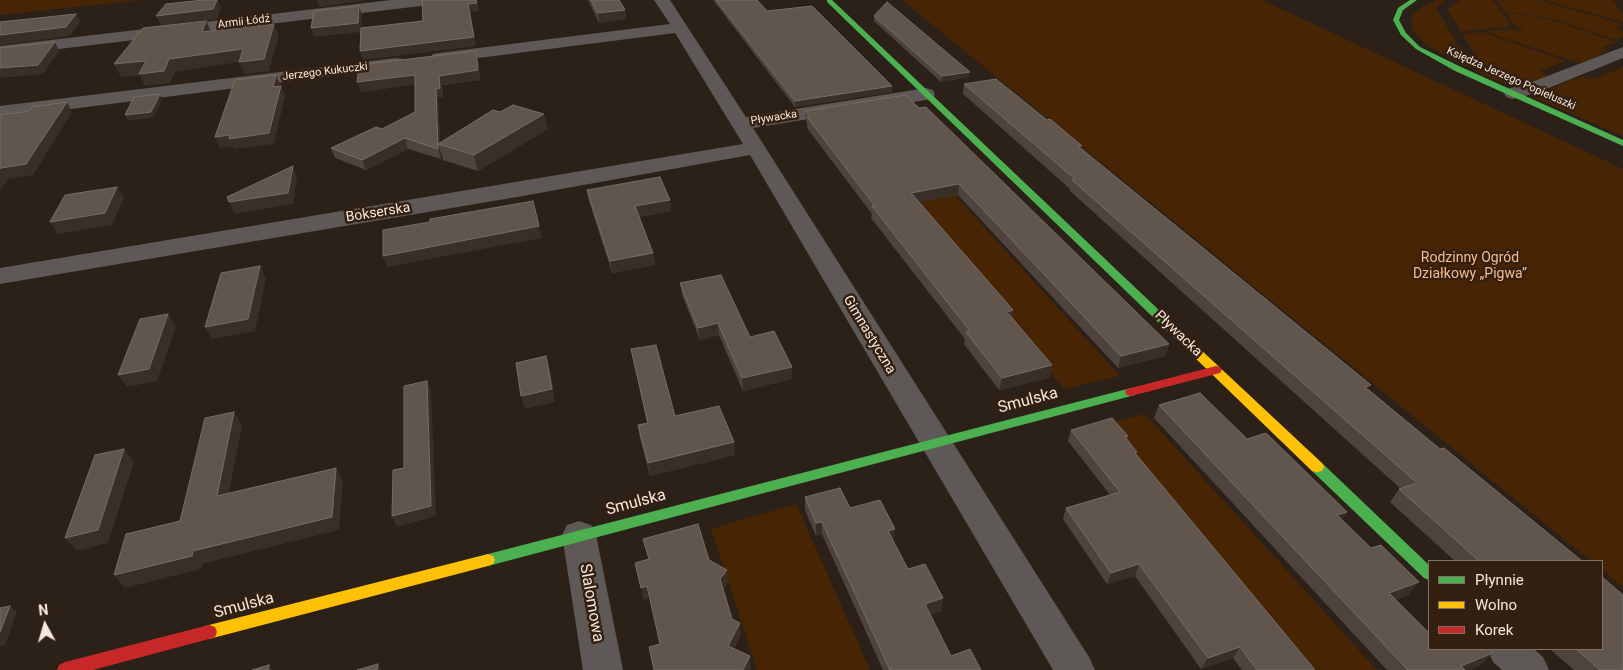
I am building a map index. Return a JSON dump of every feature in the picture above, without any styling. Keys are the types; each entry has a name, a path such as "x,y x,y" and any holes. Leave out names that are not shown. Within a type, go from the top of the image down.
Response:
{"street":[{"name":"Armii Łódź","path":"0,51 429,0"},
{"name":"Gimnastyczna","path":"662,0 756,148 1075,670"},
{"name":"Księdza Jerzego Popiełuszki","path":"1414,0 1398,11 1396,20 1398,26 1410,41 1428,54 1623,143"},
{"name":"Pływacka","path":"829,2 1428,573"},
{"name":"Jerzego Kukuczki","path":"0,112 680,28"},
{"path":"1513,93 1530,89 1623,52"},
{"name":"Pływacka","path":"741,124 926,94"},
{"name":"Bokserska","path":"0,276 526,189 756,148"},
{"name":"Smulska","path":"65,670 1216,370"},
{"name":"Slalomowa","path":"578,535 603,670"},
{"path":"1508,650 1529,670"}],"green space":[{"path":"0,0 141,0 0,15"},
{"name":"Rodzinny Ogród Działkowy „Pigwa”","path":"902,0 1262,0 1623,169 1623,587 1603,571 1603,560 1590,560"},
{"path":"1436,0 1446,0 1436,8 1469,63 1468,66 1464,66 1426,45 1413,30 1411,22 1413,13"},
{"path":"1461,0 1493,0 1511,26 1461,32 1447,9"},
{"path":"1497,0 1539,0 1623,24 1616,29 1623,31 1623,37 1616,40 1549,18 1504,11"},
{"path":"1544,0 1613,0 1623,14 1623,22"},
{"path":"1505,12 1545,18 1617,42 1602,48 1608,51 1599,54 1600,56 1579,63 1489,33 1488,31 1509,29 1520,31 1523,29 1515,26"},
{"path":"1483,32 1566,61 1540,71 1550,76 1536,83 1510,86 1474,71 1480,69 1481,64 1462,34"},
{"path":"1623,67 1623,136 1535,98 1535,95 1583,76 1594,79"},
{"path":"877,110 1120,376 1064,389 842,115"},
{"path":"1145,414 1377,670 1305,670 1110,423"},
{"path":"796,504 870,670 757,670 711,529"}],"building":[{"path":"217,0 213,9 156,16 166,4"},
{"path":"422,0 476,0 477,3 468,4 474,37 360,51 361,28 423,21"},
{"path":"591,0 619,0 625,10 598,13"},
{"path":"716,0 757,0 767,11 812,6 892,86 795,101"},
{"path":"887,2 970,72 942,76 874,16"},
{"path":"359,6 358,23 311,28 314,11"},
{"path":"76,14 66,27 0,35 0,22"},
{"path":"206,21 202,32 274,24 264,59 239,62 243,49 169,59 164,71 139,74 146,61 114,64 143,28"},
{"path":"55,42 38,65 0,68 0,48"},
{"path":"476,51 478,70 439,76 440,88 436,89 438,149 405,138 362,160 331,148 376,127 382,129 415,112 415,75 357,82 359,65"},
{"path":"276,75 273,87 281,86 269,133 229,139 230,135 215,137 235,80"},
{"path":"996,79 1047,120 1050,119 1082,146 1078,146 1371,385 1365,387 1440,449 1444,448 1581,560 1478,560 1399,489 1417,483 1072,180 1075,179 964,84"},
{"path":"160,94 151,112 125,115 134,97"},
{"path":"906,95 919,108 926,107 1169,344 1121,356 959,184 911,193 1013,310 1007,312 1052,365 1002,378 966,332 970,331 872,206 875,206 807,117 810,117 805,111"},
{"path":"67,102 26,164 0,169 0,115 29,111 32,107"},
{"path":"513,105 544,114 474,155 438,144 493,110 500,112"},
{"path":"293,166 288,193 229,202 227,197"},
{"path":"660,177 670,200 635,206 653,253 610,261 587,190"},
{"path":"117,187 105,213 50,222 65,195"},
{"path":"533,201 539,226 383,256 383,230 430,222 430,219"},
{"path":"260,266 248,319 205,327 221,273"},
{"path":"721,275 750,337 774,331 792,367 742,378 718,323 698,328 680,283"},
{"path":"168,314 149,369 118,375 140,319"},
{"path":"656,345 675,416 719,406 734,442 648,463 638,425 648,423 631,349"},
{"path":"546,356 552,389 521,396 516,363"},
{"path":"427,381 431,506 392,516 393,470 404,468 404,386"},
{"path":"1200,393 1247,439 1266,433 1347,512 1337,515 1371,548 1381,545 1419,582 1389,593 1428,632 1428,650 1490,650 1493,653 1461,666 1465,670 1408,670 1159,405"},
{"path":"234,412 217,496 336,468 332,517 193,551 192,556 114,575 126,534 180,521 205,418"},
{"path":"1112,418 1128,436 1125,437 1137,452 1135,453 1315,670 1257,670 1240,647 1208,658 1139,564 1111,573 1066,508 1120,492 1071,430"},
{"path":"124,449 98,530 65,538 95,455"},
{"path":"840,488 850,508 880,500 895,529 888,531 908,569 925,564 943,598 925,604 951,656 970,649 981,670 890,670 822,522 816,523 805,497"},
{"path":"698,524 709,560 727,570 720,579 732,619 740,623 728,646 750,656 743,670 654,670 649,647 660,644 647,586 641,588 635,563 649,559 643,539"},
{"path":"1603,578 1623,595 1623,670 1600,670 1577,650 1603,650"},
{"path":"10,606 0,632 0,608"},
{"path":"378,664 377,670 357,670"},
{"path":"269,665 268,670 252,670"}],"traffic: fast":[{"path":"1414,0 1400,9 1396,20 1403,34 1418,48 1458,69 1623,143"},
{"path":"829,1 1195,351"},
{"path":"488,560 1131,392"},
{"path":"1317,467 1428,573"}],"traffic: slow":[{"path":"1195,351 1317,467"},
{"path":"209,632 488,560"}],"traffic: jam":[{"path":"1131,392 1216,370"},
{"path":"65,670 209,632"}]}
